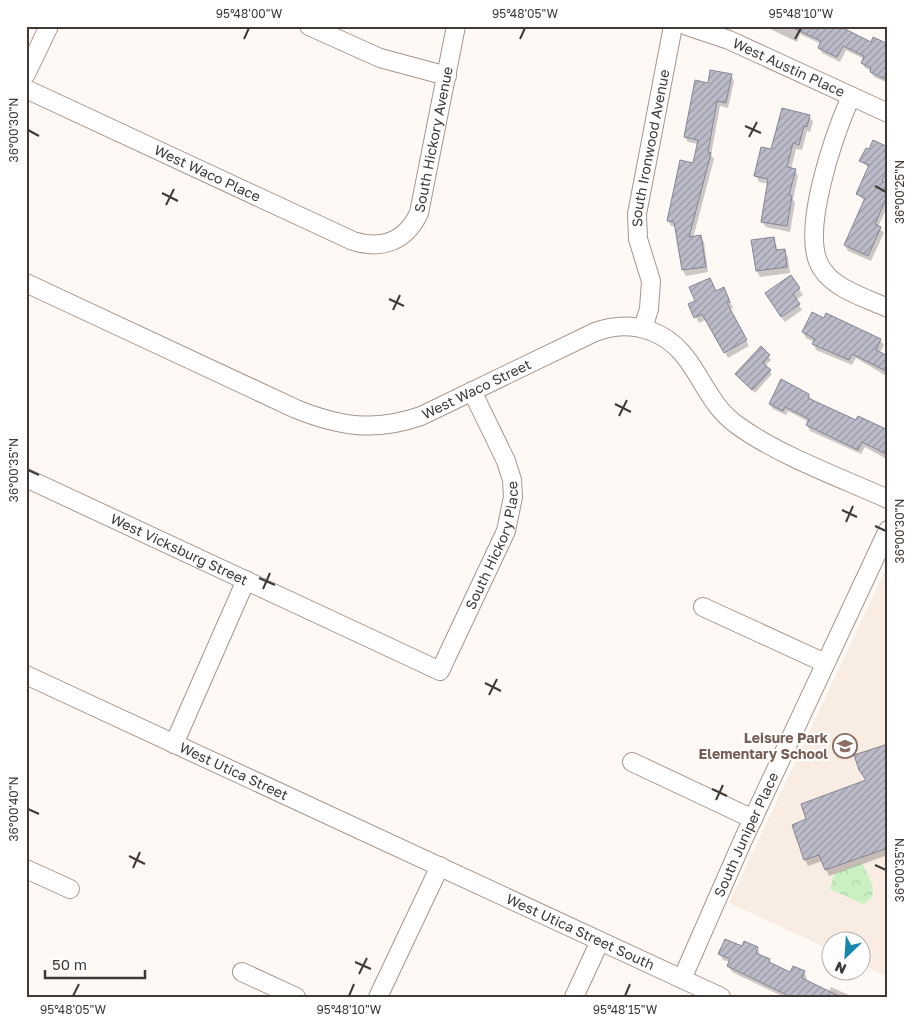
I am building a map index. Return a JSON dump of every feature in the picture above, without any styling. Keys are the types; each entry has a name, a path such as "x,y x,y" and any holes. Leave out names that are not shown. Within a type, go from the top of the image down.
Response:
{"street":[{"path":"26,74 49,26"},
{"path":"309,26 380,58 447,76"},
{"name":"South Hickory Avenue","path":"391,242 405,233 419,213 456,26"},
{"name":"South Ironwood Avenue","path":"643,328 649,309 651,281 638,239 637,214 673,26"},
{"name":"West Austin Place","path":"687,26 729,40 888,113"},
{"name":"West Waco Place","path":"26,89 353,241 374,246 391,242"},
{"path":"851,96 835,133 829,154 814,228 814,252 822,270 841,286 888,308"},
{"name":"West Waco Street","path":"26,283 296,409 335,423 355,426 399,424 421,416 595,332 619,325 643,328 664,337 684,353 716,404 735,424 769,445 888,499"},
{"name":"South Hickory Place","path":"440,671 506,531 513,497 512,480 506,461 472,391"},
{"name":"West Vicksburg Street","path":"26,478 440,671"},
{"name":"South Juniper Place","path":"682,979 753,819 888,530"},
{"path":"174,744 246,580"},
{"path":"703,607 825,663"},
{"name":"West Utica Street","path":"26,675 440,866"},
{"path":"632,762 753,819"},
{"path":"378,997 440,866"},
{"name":"West Utica Street South","path":"440,866 721,997"},
{"path":"26,868 70,889"},
{"path":"574,997 600,941"},
{"path":"242,972 296,997"}],"shaded area":[{"name":"Leisure Park Elementary School","path":"888,564 888,977 872,969 872,930 822,930 822,946 729,903"}],"green space":[{"path":"862,863 873,891 869,901 863,904 830,889 834,874"}],"building":[{"path":"789,26 839,26 871,42 873,37 888,44 888,74 885,79 870,72 871,68 861,63 864,56 843,46 837,57 818,48 821,41"},
{"path":"710,70 732,74 726,103 717,101 708,152 711,153 689,237 701,235 706,267 682,270 674,222 667,221 680,160 693,163 698,140 684,137 695,80 708,83"},
{"path":"782,108 810,115 807,127 804,126 799,145 793,143 787,167 796,169 789,195 792,196 787,226 761,222 768,179 754,176 761,147 771,149"},
{"path":"873,140 888,147 888,169 882,181 888,184 888,194 875,224 881,227 868,256 844,245 865,198 856,194 869,165 859,161 866,148 869,149"},
{"path":"774,237 776,250 785,249 787,267 756,271 751,240"},
{"path":"791,275 800,288 793,294 800,304 781,317 765,293"},
{"path":"710,278 716,291 724,287 730,302 727,303 747,340 724,353 702,314 694,318 688,304 695,301 689,287"},
{"path":"812,312 824,318 826,313 881,339 876,350 888,356 888,372 852,354 849,360 812,344 815,339 802,332"},
{"path":"761,346 770,355 763,363 771,370 752,390 735,374"},
{"path":"781,379 809,394 808,398 856,420 858,416 888,430 888,455 862,442 858,450 806,425 809,419 785,407 783,411 769,404"},
{"name":"Leisure Park Elementary School","path":"888,744 888,848 825,870 819,855 804,860 792,825 806,819 801,804 866,780 859,770 854,755"},
{"path":"725,939 742,946 744,941 758,947 756,953 770,959 769,962 790,972 793,966 805,971 802,978 841,997 791,997 727,966 730,959 718,954"}],"place":[{"name":"Leisure Park Elementary School","path":"845,746"}]}
